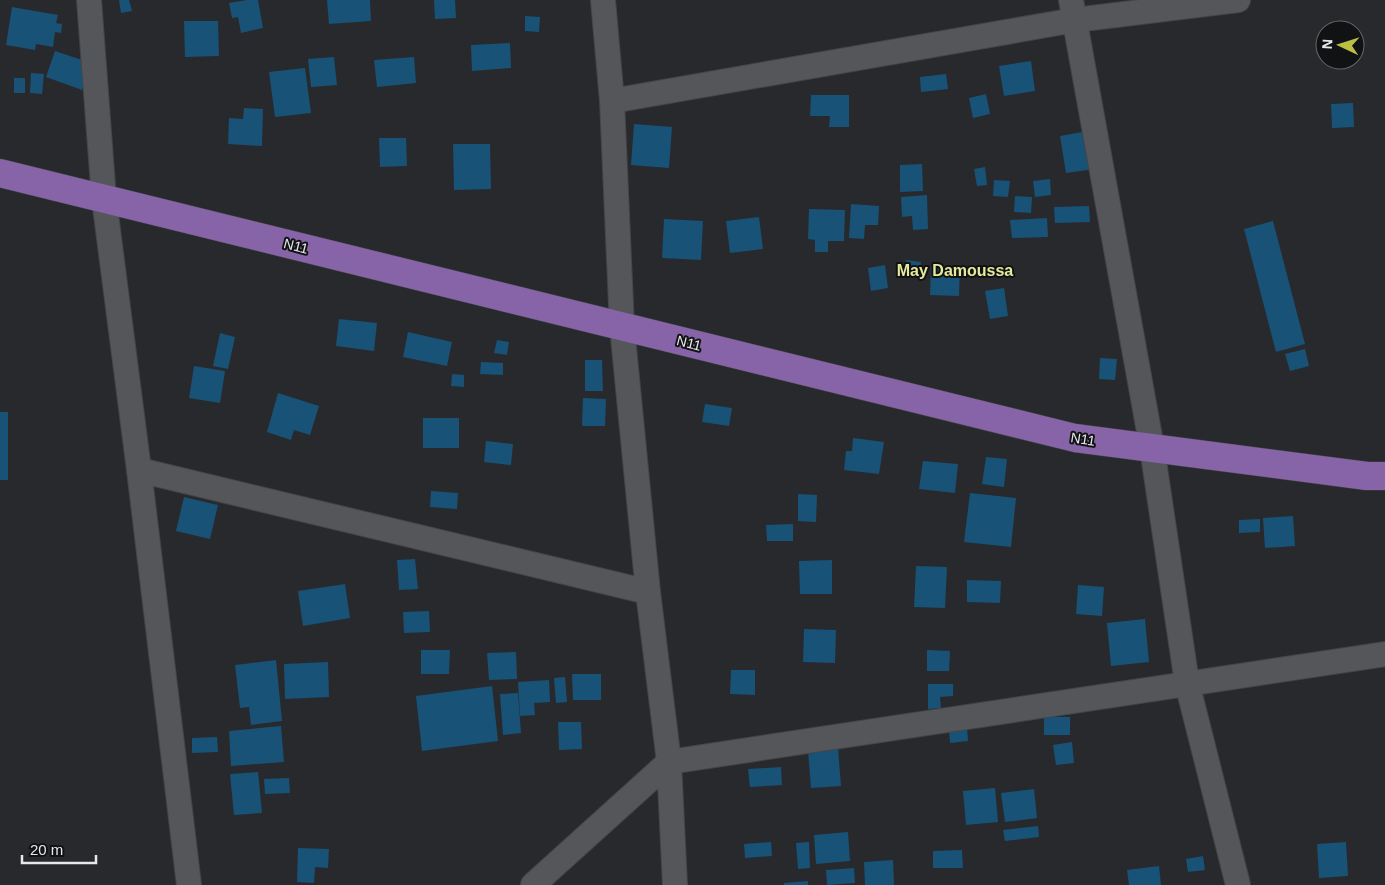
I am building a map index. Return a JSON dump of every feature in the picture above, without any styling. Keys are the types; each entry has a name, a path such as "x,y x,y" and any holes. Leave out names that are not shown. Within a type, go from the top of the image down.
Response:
{"main road":[{"name":"N11","path":"0,173 1075,438 1367,476 1385,476"}],"street":[{"path":"89,0 104,199 189,885"},
{"path":"603,0 612,102 622,327 648,592 668,762 675,885"},
{"path":"612,102 1073,10 1238,0"},
{"path":"1073,10 1152,448 1187,683 1238,885"},
{"path":"139,470 648,592"},
{"path":"533,885 668,762 1385,654"}],"building":[{"path":"119,0 129,0 132,11 121,13"},
{"path":"258,0 263,28 241,33 238,17 232,18 229,3"},
{"path":"327,0 370,0 371,21 329,24"},
{"path":"434,0 455,0 456,18 435,19"},
{"path":"12,7 58,15 56,23 62,24 61,33 55,32 53,47 36,44 35,50 6,45"},
{"path":"525,16 540,17 539,32 525,31"},
{"path":"184,21 218,21 219,56 185,57"},
{"path":"510,43 511,68 472,71 471,45"},
{"path":"55,51 91,63 82,90 46,77"},
{"path":"334,57 337,85 311,87 308,59"},
{"path":"414,57 416,83 377,87 374,60"},
{"path":"1031,61 1035,91 1004,96 999,66"},
{"path":"305,68 311,113 275,117 269,72"},
{"path":"31,73 44,74 42,94 30,93"},
{"path":"946,74 948,89 921,92 920,77"},
{"path":"14,78 25,78 25,93 14,93"},
{"path":"986,94 990,114 973,118 969,98"},
{"path":"811,95 849,95 849,127 829,127 830,116 810,116"},
{"path":"1353,103 1354,127 1332,128 1331,104"},
{"path":"244,108 263,109 262,146 228,144 229,118 243,119"},
{"path":"634,124 672,127 669,168 631,165"},
{"path":"1088,131 1095,169 1066,173 1060,136"},
{"path":"379,138 406,138 407,166 380,167"},
{"path":"453,144 490,144 491,189 454,190"},
{"path":"922,164 923,191 900,192 900,165"},
{"path":"985,167 987,185 977,186 974,169"},
{"path":"1050,179 1051,195 1035,197 1033,181"},
{"path":"994,180 1010,181 1008,197 993,196"},
{"path":"927,195 928,229 913,230 912,216 902,217 901,197"},
{"path":"1015,196 1032,197 1031,213 1014,212"},
{"path":"851,204 879,206 878,225 865,225 864,239 849,238"},
{"path":"1089,206 1090,222 1055,223 1054,207"},
{"path":"809,209 845,210 844,241 828,241 828,252 815,252 815,240 808,239"},
{"path":"759,217 763,249 730,253 726,221"},
{"path":"1047,218 1048,237 1012,238 1010,220"},
{"path":"664,219 703,221 701,260 662,258"},
{"path":"1273,221 1305,344 1276,352 1244,229"},
{"path":"906,260 921,262 919,276 905,275"},
{"path":"885,265 888,288 871,291 868,268"},
{"path":"931,266 960,267 959,296 930,295"},
{"path":"1004,288 1008,316 990,319 985,291"},
{"path":"339,319 377,323 374,351 336,346"},
{"path":"408,332 452,342 447,366 403,357"},
{"path":"220,333 235,337 228,369 213,366"},
{"path":"497,340 509,342 507,355 494,353"},
{"path":"1305,349 1309,366 1290,371 1285,354"},
{"path":"1100,358 1117,359 1115,380 1099,379"},
{"path":"585,360 602,360 603,391 585,391"},
{"path":"481,362 503,363 503,375 480,374"},
{"path":"194,366 225,371 220,403 189,398"},
{"path":"452,374 464,375 464,387 451,386"},
{"path":"278,393 319,406 310,435 294,430 291,440 267,432"},
{"path":"583,398 606,399 605,426 582,426"},
{"path":"705,404 732,408 729,426 702,422"},
{"path":"0,412 8,412 8,480 0,480"},
{"path":"423,418 459,418 459,448 423,448"},
{"path":"853,438 884,442 879,474 844,470 846,451 852,451"},
{"path":"486,441 513,444 511,465 484,462"},
{"path":"986,457 1007,459 1004,487 982,484"},
{"path":"923,461 958,464 955,493 919,489"},
{"path":"431,491 458,493 457,509 430,507"},
{"path":"970,493 1016,498 1011,547 964,542"},
{"path":"798,494 817,495 816,522 798,521"},
{"path":"184,497 218,505 210,539 176,531"},
{"path":"1293,516 1295,546 1265,548 1263,518"},
{"path":"1260,519 1260,532 1239,533 1239,520"},
{"path":"793,524 793,541 767,541 766,525"},
{"path":"415,559 418,589 399,590 397,560"},
{"path":"832,560 832,594 800,594 799,561"},
{"path":"916,566 947,567 945,608 914,607"},
{"path":"967,580 1001,581 1000,603 967,602"},
{"path":"345,584 350,618 303,626 298,591"},
{"path":"1078,585 1104,587 1102,616 1076,614"},
{"path":"429,611 430,632 404,633 403,612"},
{"path":"1145,619 1149,662 1111,666 1107,623"},
{"path":"804,629 836,630 835,663 803,662"},
{"path":"421,650 450,650 449,674 421,674"},
{"path":"927,650 950,651 949,671 927,671"},
{"path":"516,652 517,679 489,680 487,653"},
{"path":"276,660 282,721 251,725 249,707 240,708 235,665"},
{"path":"328,662 329,697 285,699 284,664"},
{"path":"731,670 755,670 755,695 730,694"},
{"path":"572,674 601,674 601,700 573,700"},
{"path":"565,677 567,702 556,703 554,678"},
{"path":"549,680 550,702 534,703 535,715 520,716 518,682"},
{"path":"928,684 953,684 953,696 940,697 941,708 928,709"},
{"path":"492,686 498,741 422,751 416,696"},
{"path":"518,693 521,733 503,735 500,694"},
{"path":"1044,717 1070,717 1070,735 1044,735"},
{"path":"558,722 581,722 582,749 559,750"},
{"path":"281,726 284,762 231,766 229,731"},
{"path":"967,727 968,741 950,743 949,729"},
{"path":"217,737 218,752 192,753 192,738"},
{"path":"1072,742 1074,763 1056,765 1053,745"},
{"path":"838,748 841,786 811,788 808,751"},
{"path":"781,767 782,785 750,787 748,769"},
{"path":"258,772 262,813 234,815 230,774"},
{"path":"289,778 290,793 265,794 264,779"},
{"path":"995,788 998,822 966,825 963,791"},
{"path":"1034,789 1037,818 1005,822 1001,793"},
{"path":"1038,826 1039,837 1005,841 1003,830"},
{"path":"848,832 850,861 816,864 814,835"},
{"path":"771,842 772,856 745,858 744,844"},
{"path":"809,842 810,868 798,869 796,843"},
{"path":"1346,842 1348,876 1319,878 1317,844"},
{"path":"298,848 329,849 328,868 315,867 314,883 297,882"},
{"path":"962,850 963,868 933,868 933,851"},
{"path":"1203,856 1205,870 1188,872 1186,859"},
{"path":"893,860 894,885 865,885 864,862"},
{"path":"1159,866 1161,885 1129,885 1127,870"},
{"path":"854,868 855,883 827,885 826,870"},
{"path":"808,881 808,885 784,885 784,883"}],"district":[{"name":"May Damoussa","path":"955,270"}]}
